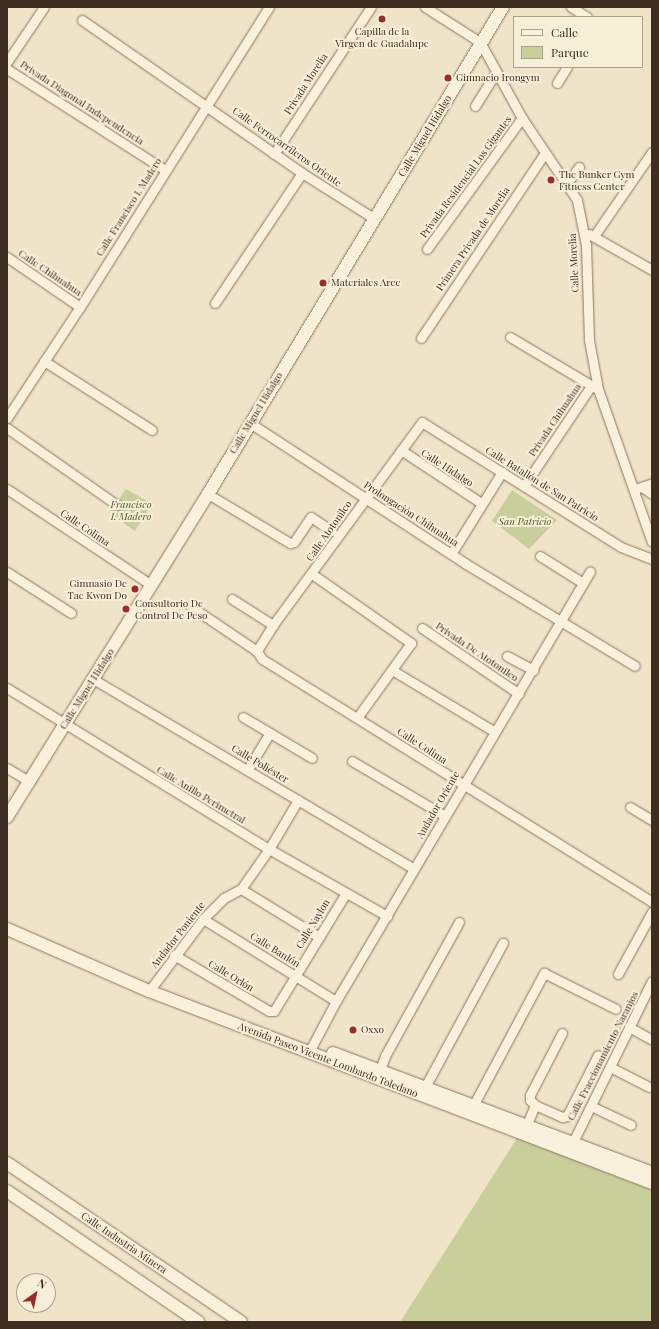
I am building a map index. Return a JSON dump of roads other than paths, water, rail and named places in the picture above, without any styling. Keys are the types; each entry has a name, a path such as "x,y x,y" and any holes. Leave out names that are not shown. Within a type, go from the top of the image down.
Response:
{"main road":[{"name":"Calle Miguel Hidalgo","path":"7,817 150,584 208,494 375,219 480,42 504,7"},
{"name":"Avenida Paseo Vicente Lombardo Toledano","path":"7,928 151,988 311,1049 525,1130 651,1173"},
{"name":"Avenida Paseo Vicente Lombardo Toledano","path":"311,1049 380,1070 425,1086 474,1104 525,1130 574,1142 651,1173"},
{"name":"Calle Industria Minera","path":"7,1163 241,1322"},
{"path":"7,1190 198,1322"}],"street":[{"path":"7,62 44,7"},
{"name":"Calle Francisco I. Madero","path":"7,418 80,307 269,7"},
{"name":"Privada Morelia","path":"274,154 371,7"},
{"path":"425,7 480,42"},
{"path":"571,7 585,16"},
{"name":"Calle Ferrocarrileros Oriente","path":"82,20 206,105 274,154 375,219"},
{"name":"Calle Morelia","path":"480,42 522,118 577,200 584,232 589,340 594,388 638,488 652,542"},
{"path":"557,83 566,68"},
{"name":"Privada Diagonal Independencia","path":"7,69 165,170"},
{"path":"475,106 496,73"},
{"name":"Privada Residencial Los Gigantes","path":"427,249 522,118"},
{"name":"Primera Privada de Morelia","path":"421,338 545,153"},
{"path":"594,236 651,156"},
{"path":"567,183 579,167"},
{"path":"215,302 302,173"},
{"path":"584,232 594,236 652,270"},
{"name":"Calle Chihuahua","path":"7,257 80,307"},
{"path":"510,337 594,388"},
{"path":"44,361 152,430"},
{"name":"Privada Chihuahua","path":"524,486 594,388"},
{"name":"Calle Batallón de San Patricio","path":"422,422 621,547 652,559"},
{"name":"Calle Atotonilco","path":"260,655 273,625 312,574 422,422"},
{"name":"Prolongación Chihuahua","path":"250,423 451,554 560,622"},
{"path":"7,428 117,504"},
{"name":"Calle Hidalgo","path":"401,450 481,503"},
{"path":"451,554 481,503 502,472"},
{"path":"638,488 652,483"},
{"path":"638,488 652,494"},
{"name":"Calle Colima","path":"7,489 150,584"},
{"path":"208,494 290,543 294,542 311,517 332,531"},
{"path":"540,556 583,583"},
{"path":"7,572 71,613"},
{"name":"Andador Oriente","path":"311,1049 336,1002 590,572"},
{"name":"Calle Atotonilco","path":"312,574 411,643 392,670"},
{"path":"232,599 273,625"},
{"name":"Calle Colima","path":"190,606 260,655 357,718 652,902"},
{"path":"560,622 635,666"},
{"name":"Privada De Atotonilco","path":"422,628 519,694"},
{"name":"Privada De Atotonilco","path":"507,656 532,670"},
{"path":"357,718 392,670 495,732"},
{"name":"Calle Poliéster","path":"93,679 248,769 414,869"},
{"name":"Calle Anillo Perimetral","path":"7,688 64,726 269,850 387,916"},
{"path":"243,717 269,734 312,758"},
{"path":"248,769 269,734"},
{"path":"352,761 445,816"},
{"path":"7,768 29,781"},
{"name":"Andador Poniente","path":"151,988 174,955 203,919 224,898 241,889 269,850 298,800"},
{"path":"630,807 652,820"},
{"path":"241,889 319,936"},
{"name":"Calle Naylon","path":"276,1009 346,893"},
{"path":"618,974 652,912"},
{"name":"Calle Banlón","path":"203,919 336,1002"},
{"path":"380,1070 385,1056 459,922"},
{"path":"425,1086 503,943"},
{"name":"Calle Orlón","path":"174,955 269,1011 276,1009"},
{"path":"474,1104 540,976 548,973 616,1009"},
{"name":"Calle Fraccionamiento Naranjos","path":"574,1142 629,1027 650,993 652,981"},
{"path":"629,1027 652,1040"},
{"path":"562,1033 529,1097 535,1105 562,1117 567,1116 598,1056"},
{"path":"610,1067 649,1087"},
{"path":"525,1130 535,1105"},
{"path":"591,1106 631,1125"}],"place":[{"name":"Capilla de la Virgen de Guadalupe","path":"382,19"},
{"name":"Gimnacio Irongym","path":"448,78"},
{"name":"The Bunker Gym Fitness Center","path":"551,180"},
{"name":"Materiales Arce","path":"323,283"},
{"name":"Gimnasio De Tae Kwon Do","path":"135,589"},
{"name":"Consultorio De Control De Peso","path":"126,609"},
{"name":"Oxxo","path":"353,1030"}],"park label":[{"name":"Francisco I. Madero","path":"131,510"},
{"name":"San Patricio","path":"525,522"}]}
